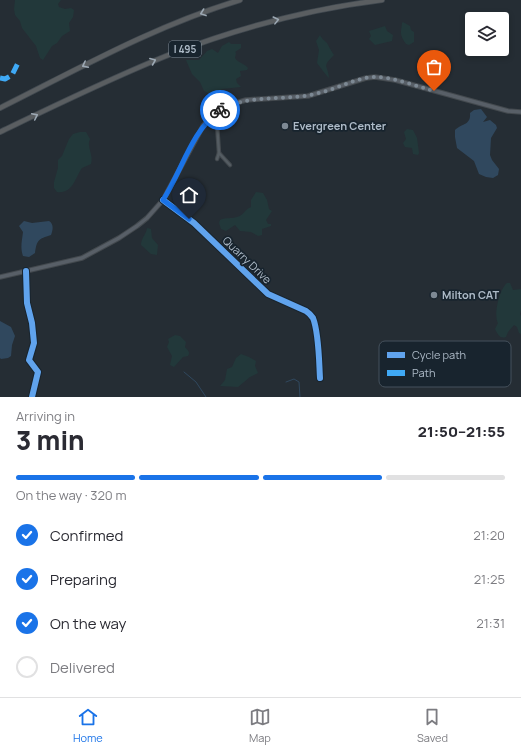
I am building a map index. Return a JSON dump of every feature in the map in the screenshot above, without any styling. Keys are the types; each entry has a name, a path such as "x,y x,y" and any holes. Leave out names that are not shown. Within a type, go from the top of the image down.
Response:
{"highway":[{"name":"I 495","path":"0,108 148,35 204,12 240,0"},
{"name":"I 495","path":"0,132 140,67 199,44 284,18 336,7 382,0"}],"main road":[{"path":"0,277 75,260 91,254 137,226 147,218 163,200 198,133 211,117 220,110 237,102 308,96 356,81 376,77 399,81 508,111 521,112"}],"street":[{"path":"211,117 217,124 219,153 217,159"},
{"path":"219,153 230,165"},
{"name":"Quarry Drive","path":"163,200 194,223 268,294 306,311 313,318 320,378"},
{"path":"26,271 27,303 32,323 34,343 29,360 38,372 32,397"}],"green space":[{"path":"15,0 61,0 58,4 59,7 65,9 71,8 74,10 73,17 69,23 70,31 62,36 57,43 52,46 43,60 40,58 36,46 22,28 20,21 15,15"},
{"path":"403,22 410,26 411,30 414,32 414,42 409,45 406,44 401,36"},
{"path":"385,26 387,31 393,35 392,41 375,45 369,39 371,36 369,31"},
{"path":"320,35 334,55 326,64 329,78 317,63 319,50 316,41"},
{"path":"229,42 231,44 241,44 241,48 235,52 235,58 248,68 247,70 240,71 241,76 236,79 237,83 241,87 222,89 214,96 204,91 200,82 192,74 186,60 199,60 207,51 212,49 218,53 222,46"},
{"path":"430,50 435,51 434,55 436,59 429,66 425,67 423,64 424,56"},
{"path":"407,129 413,130 417,138 418,155 413,154 412,148 405,147 403,143 406,139 404,132"},
{"path":"86,132 90,139 89,145 92,157 91,164 82,168 70,188 62,192 57,192 54,188 54,182 58,168 58,160 62,156 69,139 73,134"},
{"path":"256,192 263,193 267,200 269,209 272,211 266,220 268,224 271,224 271,226 262,229 262,235 258,236 251,232 240,231 235,225 226,231 221,229 219,223 220,220 235,218 241,215 251,207 251,200"},
{"path":"147,228 151,229 152,238 158,245 157,255 151,254 141,245"},
{"path":"507,283 510,283 513,290 521,289 521,334 514,325 506,337 501,337 495,329 498,323 496,314 502,290"},
{"path":"175,335 180,336 186,342 185,347 189,353 188,356 183,357 174,367 170,365 172,356 167,347 169,342 168,339"},
{"path":"241,354 256,361 255,366 258,373 250,377 238,387 220,386 225,380 227,369 232,367 236,358"}],"water":[{"path":"481,109 487,117 483,122 490,120 496,125 497,128 491,138 490,155 499,169 498,175 493,178 479,174 474,161 457,148 455,137 455,130 468,122 470,113 474,110"},
{"path":"24,221 32,223 49,221 53,227 51,235 39,241 35,253 29,257 23,256 22,250 23,232 19,226"},
{"path":"0,321 11,327 15,336 11,356 1,359 0,358"}],"waterway":[{"path":"184,372 196,382 206,397"},
{"path":"286,382 294,379 299,382 300,397"}],"marked path":[{"path":"0,78 5,79 12,75 19,61"}],"cycle path":[{"path":"163,200 194,223 268,294 306,311 311,315 315,324 320,378"},
{"path":"26,271 27,303 32,323 34,343 29,360 38,372 32,397"}],"way so far":[{"path":"220,110 229,105 246,100 312,95 366,78 376,77 395,80 434,91"}],"place":[{"name":"Evergreen Center","path":"285,126"},
{"name":"Milton CAT","path":"434,295"}],"route":[{"path":"189,219 163,200 198,133 206,121 220,110"}]}
